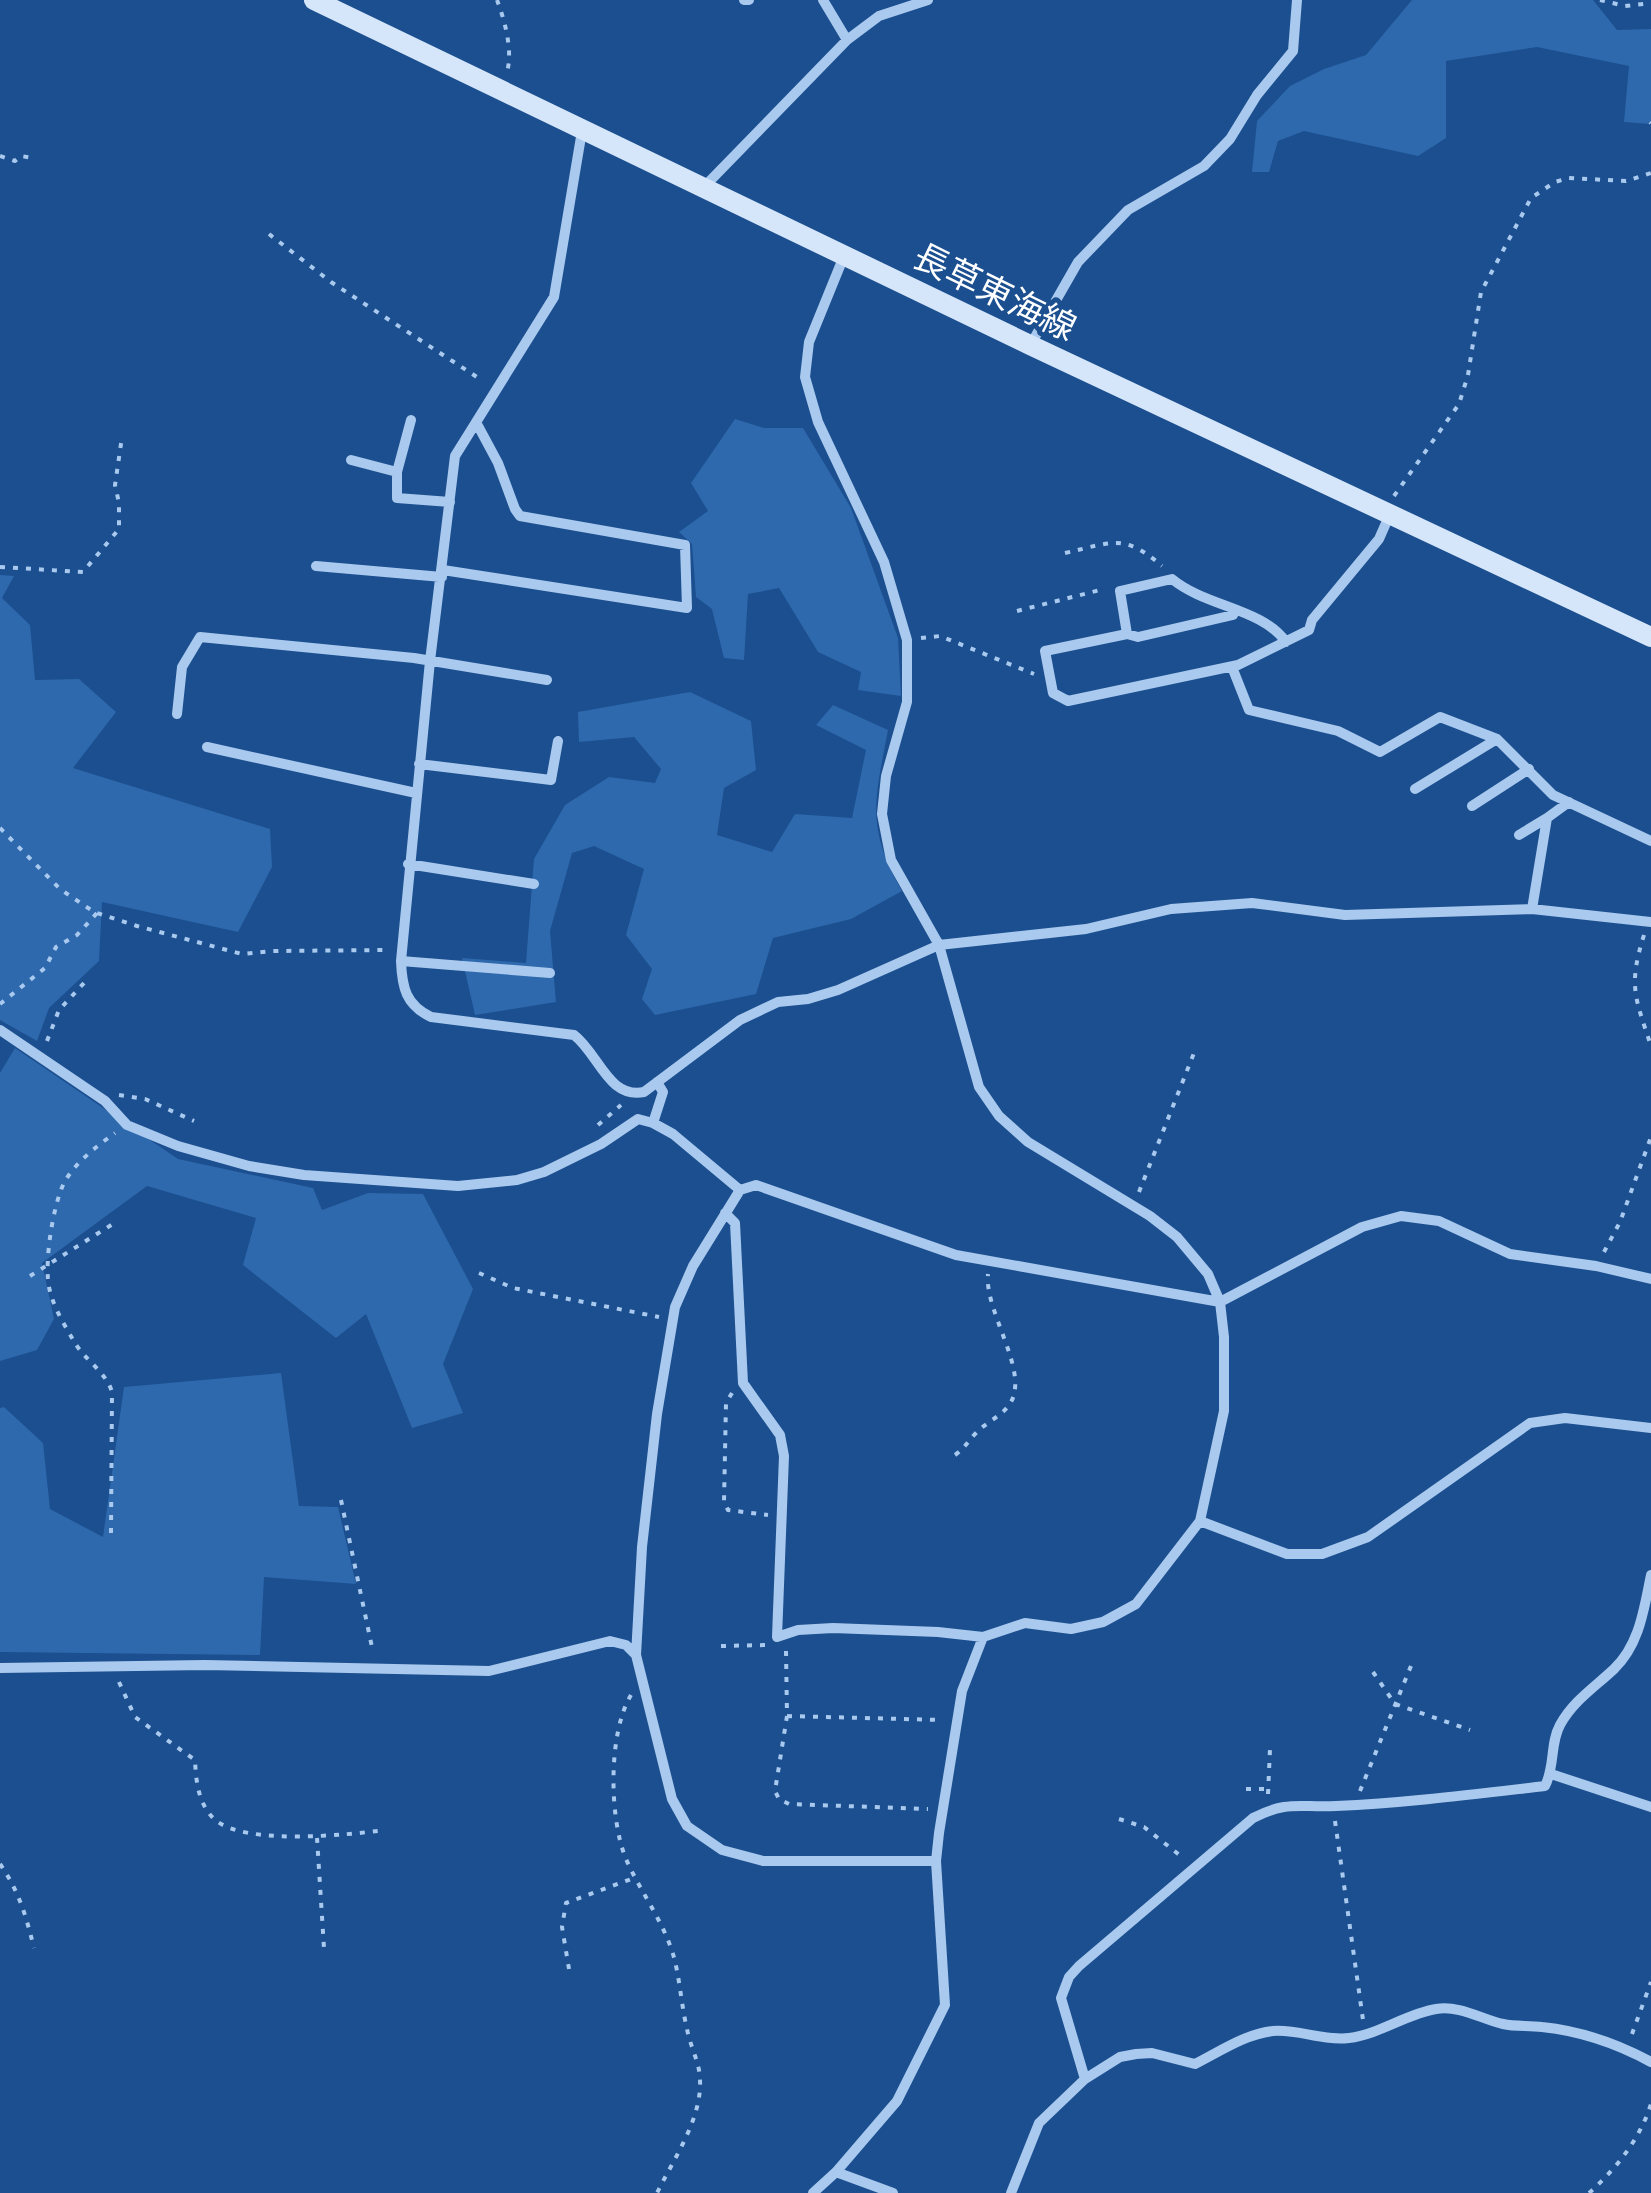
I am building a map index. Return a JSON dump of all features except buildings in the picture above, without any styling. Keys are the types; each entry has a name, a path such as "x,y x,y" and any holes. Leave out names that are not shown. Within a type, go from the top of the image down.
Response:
{"main road":[{"name":"長草東海線","path":"314,0 1030,345 1651,637"}],"street":[{"path":"822,0 847,40"},
{"path":"703,188 847,40 879,16 928,0"},
{"path":"1030,345 1078,262 1128,210 1204,166 1230,139 1257,94 1293,51 1297,0"},
{"path":"582,131 554,297 456,456 430,661 401,956 404,993 420,1012 431,1017 574,1035 623,1092 644,1092 740,1020 778,1002 838,990 939,945 1086,929 1171,909 1252,903 1345,915 1532,908 1650,922"},
{"path":"725,1213 735,1224 743,1383 780,1435 784,1456 779,1640 798,1630 833,1628 983,1637 1024,1623 1071,1629 1103,1622 1136,1604 1200,1522 1224,1411 1220,1302 1208,1274 1177,1237 1028,1142 999,1116 979,1087 939,945 891,860 882,814 886,776 907,702 907,640 884,562 818,422 805,376 809,342 844,256"},
{"path":"411,420 397,472 397,498 450,502"},
{"path":"316,566 442,574 687,608 685,545 520,516 476,422"},
{"path":"351,460 397,472"},
{"path":"1234,611 1232,616 1138,637 1127,634 1045,651 1052,693 1068,701 1232,667 1309,630 1312,620 1379,539 1387,513"},
{"path":"1127,634 1120,591 1172,579 1197,597 1274,626 1286,642"},
{"path":"177,714 182,667 200,637 430,661 547,680"},
{"path":"1232,667 1249,710 1338,731 1380,752 1440,717 1497,738 1553,795 1651,841"},
{"path":"1415,789 1497,738"},
{"path":"419,764 551,780 558,742"},
{"path":"207,746 416,793"},
{"path":"1472,806 1529,769"},
{"path":"1519,836 1570,802"},
{"path":"1532,908 1547,818"},
{"path":"408,864 534,884"},
{"path":"401,956 550,974"},
{"path":"0,1030 104,1101 127,1125 178,1146 250,1166 304,1175 458,1186 517,1180 544,1172 601,1144 638,1120 674,1134 740,1190"},
{"path":"653,1123 663,1092 657,1082"},
{"path":"936,1861 763,1861 722,1850 687,1826 672,1799 636,1655 642,1547 657,1414 675,1307 693,1266 740,1190 756,1185 956,1256 1220,1302 1362,1226 1402,1216 1439,1221 1510,1254 1596,1266 1651,1279"},
{"path":"1200,1522 1287,1554 1322,1554 1368,1537 1530,1423 1565,1418 1651,1428"},
{"path":"1085,2079 1061,1998 1069,1977 1254,1818 1289,1804 1333,1806 1545,1786 1551,1774 1558,1728 1579,1699 1618,1666 1640,1628 1651,1574"},
{"path":"813,2193 897,2101 945,2004 936,1861 962,1691 983,1637"},
{"path":"0,1668 205,1665 489,1670 610,1641 626,1645 636,1655"},
{"path":"1551,1774 1651,1807"},
{"path":"1011,2193 1040,2123 1085,2079 1120,2057 1152,2054 1195,2064 1236,2043 1272,2031 1328,2040 1366,2036 1414,2015 1444,2008 1507,2026 1542,2027 1602,2038 1651,2062"},
{"path":"836,2172 892,2193"}],"path":[{"path":"497,0 510,67 498,90"},
{"path":"1600,0 1624,6 1651,4"},
{"path":"0,156 15,161 21,156 32,158"},
{"path":"1387,513 1459,404 1468,375 1481,292 1531,198 1569,178 1626,180 1651,173"},
{"path":"268,234 331,282 496,390"},
{"path":"0,567 83,572 119,529 115,486 122,437"},
{"path":"1065,553 1122,541 1143,550 1172,579"},
{"path":"1017,611 1110,588 1120,591"},
{"path":"907,640 940,636 1034,674 1048,672"},
{"path":"0,828 60,890 98,913 199,945 242,954 401,956"},
{"path":"0,1004 45,968 56,948 78,935 98,913"},
{"path":"1650,922 1632,980 1651,1046"},
{"path":"41,1057 59,1010 84,983"},
{"path":"1133,1206 1157,1154 1165,1122 1194,1053"},
{"path":"104,1101 128,1095 194,1121"},
{"path":"111,1533 112,1392 109,1381 78,1347 54,1304 48,1266 64,1182 84,1158 127,1125"},
{"path":"1596,1266 1620,1222 1651,1137"},
{"path":"30,1276 116,1222"},
{"path":"955,1455 1004,1410 1014,1391 1010,1362 989,1294 991,1261"},
{"path":"480,1273 513,1288 673,1320"},
{"path":"743,1383 726,1403 724,1502 728,1510 764,1513 781,1526"},
{"path":"341,1500 376,1669"},
{"path":"721,1646 776,1645 779,1640 786,1650 787,1716 775,1791 779,1799 789,1804 943,1810"},
{"path":"1356,1804 1412,1661"},
{"path":"116,1668 135,1717 195,1760 205,1808 216,1821 230,1829 317,1838 385,1830"},
{"path":"1373,1672 1395,1704 1470,1730"},
{"path":"643,1683 628,1698 614,1763 622,1845 673,1955 700,2080 691,2124 657,2193"},
{"path":"787,1716 957,1720"},
{"path":"1270,1748 1270,1809"},
{"path":"1246,1789 1268,1790"},
{"path":"1333,1806 1366,2036"},
{"path":"1119,1819 1144,1827 1196,1868"},
{"path":"317,1838 324,1948"},
{"path":"0,1864 24,1906 34,1948"},
{"path":"569,1968 562,1926 566,1903 636,1876"},
{"path":"1626,2049 1651,1982"},
{"path":"1589,2193 1624,2157 1651,2104"}],"shaded area":[{"path":"1412,0 1593,0 1617,30 1651,29 1651,124 1624,122 1629,66 1537,47 1446,61 1446,138 1418,156 1304,131 1278,141 1269,172 1252,172 1257,121 1290,86 1366,55"},
{"path":"735,419 764,428 803,428 851,508 898,638 901,696 858,690 861,672 818,652 779,588 748,594 744,660 724,658 712,609 696,597 692,544 679,532 708,511 691,483"},
{"path":"0,575 14,576 2,598 30,625 35,680 79,679 116,712 73,768 270,829 272,867 238,932 102,902 99,961 49,1008 37,1041 0,1020"},
{"path":"690,692 751,721 756,770 724,788 717,835 772,852 795,814 852,818 866,750 816,725 833,705 888,730 876,812 882,848 902,891 851,919 773,938 756,994 655,1015 642,999 652,969 626,935 644,869 594,846 572,853 550,931 556,1002 475,1015 462,958 526,963 534,859 565,805 609,777 655,783 661,769 634,737 579,742 578,712"},
{"path":"15,1048 178,1159 313,1188 322,1210 368,1193 423,1194 473,1289 443,1364 463,1413 412,1428 366,1314 336,1338 243,1265 256,1218 147,1186 42,1263 54,1319 37,1350 0,1361 0,1073"},
{"path":"281,1373 299,1506 338,1507 356,1584 264,1577 260,1655 0,1652 0,1408 4,1407 43,1443 50,1509 103,1537 124,1387"}]}
